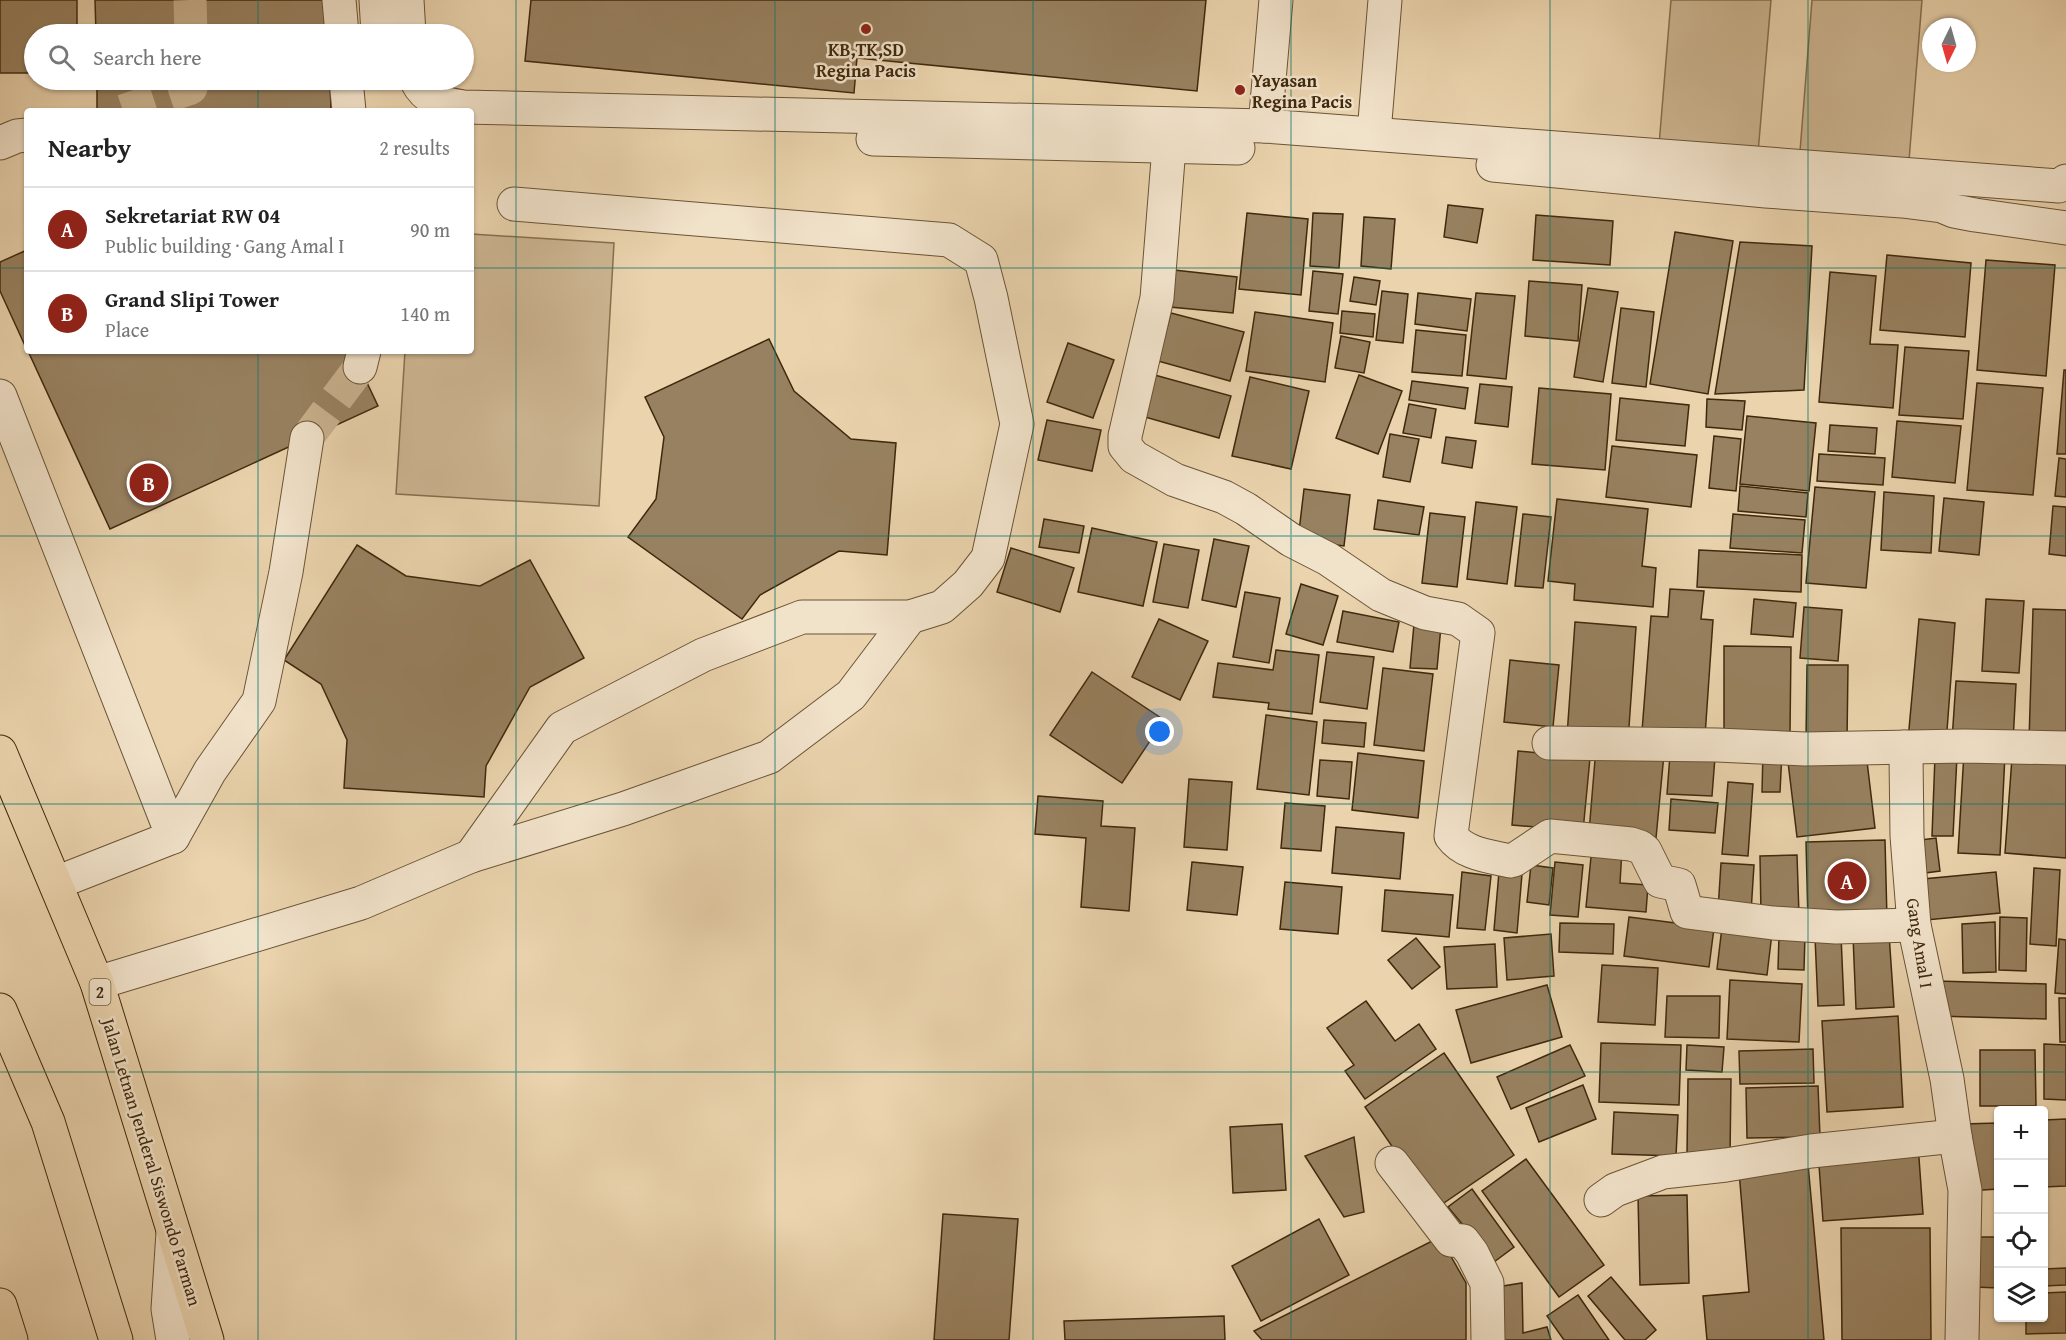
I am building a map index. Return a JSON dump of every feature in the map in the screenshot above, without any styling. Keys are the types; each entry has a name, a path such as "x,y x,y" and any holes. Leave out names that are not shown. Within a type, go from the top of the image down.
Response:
{"highway":[{"name":"Jalan Letnan Jenderal Siswondo Parman","path":"1,756 97,983 207,1340"},
{"path":"0,1010 48,1122 116,1340"},
{"path":"0,1305 11,1340"}],"street":[{"path":"339,0 341,24"},
{"path":"376,0 377,24"},
{"path":"407,0 408,24"},
{"path":"1265,126 1276,0"},
{"path":"1374,133 1385,0"},
{"path":"347,90 349,108"},
{"path":"401,90 408,99 424,108"},
{"path":"421,90 439,102 463,107 1265,126 2059,186 2066,181"},
{"path":"474,117 587,126 825,138 1269,148 1902,201 2066,228"},
{"path":"0,144 24,135"},
{"path":"1169,147 1157,298 1125,436 1125,446 1134,457 1175,480 1224,497 1246,509 1381,595 1425,613 1458,620 1478,633 1451,836 1456,843 1466,850 1510,861 1550,836 1631,844 1645,850 1660,881 1679,885 1687,912 1773,924 1914,925"},
{"path":"471,856 562,728 703,656 802,617 910,617 942,607 968,584 988,558 1017,424 981,260 949,240 514,204"},
{"path":"0,396 173,837"},
{"path":"56,884 173,837 210,771 259,701 286,572 307,438"},
{"path":"97,983 361,903 471,856 623,809 769,757 851,695 910,617"},
{"path":"1550,743 1717,745 1805,749 1964,746 2066,748"},
{"name":"Gang Amal I","path":"1904,747 1907,836 1914,925 1947,1079 1965,1190 1962,1340"},
{"path":"1601,1200 1615,1190 1663,1172 1726,1165 1811,1151 1955,1136"},
{"path":"1392,1163 1451,1240 1463,1241 1472,1253 1487,1283 1488,1340"},
{"path":"172,1340 168,1309 173,1232"}],"shaded area":[{"path":"1671,0 1771,0 1758,153 1659,145"},
{"path":"1812,0 1922,0 1908,173 1799,164"},
{"path":"474,234 614,243 599,506 396,494 405,354 474,354"}],"building":[{"path":"0,0 77,0 77,24 24,24 24,73 0,73"},
{"path":"95,0 327,0 328,24 96,24"},
{"name":"KB,TK,SD Regina Pacis","path":"531,0 1206,0 1197,91 857,58 854,93 525,61"},
{"path":"97,90 330,90 331,108 97,108"},
{"path":"1448,205 1483,209 1477,243 1444,237"},
{"path":"1247,213 1308,219 1301,295 1239,289"},
{"path":"1313,213 1343,214 1339,268 1310,266"},
{"path":"1536,215 1613,221 1610,265 1533,260"},
{"path":"1364,217 1395,219 1391,269 1361,266"},
{"path":"1675,232 1733,241 1708,394 1650,384"},
{"path":"1740,242 1812,246 1804,390 1715,394"},
{"path":"24,251 24,343 0,291 0,262"},
{"path":"1887,255 1971,263 1965,337 1880,330"},
{"path":"1986,260 2055,265 2046,376 1977,370"},
{"path":"1174,270 1237,277 1233,313 1170,307"},
{"path":"1313,271 1343,274 1338,314 1309,311"},
{"path":"1830,272 1876,276 1870,344 1898,345 1893,408 1819,402"},
{"path":"1354,277 1380,281 1376,305 1350,301"},
{"path":"1529,281 1582,285 1578,341 1525,336"},
{"path":"1588,288 1618,292 1603,382 1574,377"},
{"path":"1382,291 1408,294 1403,343 1376,340"},
{"path":"1418,293 1471,299 1467,331 1415,324"},
{"path":"1476,293 1515,296 1506,379 1467,375"},
{"path":"1621,308 1654,312 1646,387 1612,383"},
{"path":"1342,311 1375,314 1373,337 1340,333"},
{"path":"1255,312 1333,323 1325,382 1246,371"},
{"path":"1171,313 1244,332 1230,381 1158,361"},
{"path":"1416,330 1466,335 1462,376 1412,372"},
{"path":"1341,336 1370,342 1364,373 1335,368"},
{"path":"769,339 794,391 851,439 896,443 887,555 839,551 760,595 742,619 628,537 656,499 664,437 645,397"},
{"path":"1068,343 1114,360 1093,418 1047,402"},
{"path":"1905,347 1969,351 1963,419 1899,415"},
{"path":"29,354 353,354 378,406 110,529"},
{"path":"2064,370 2066,370 2066,454 2057,454"},
{"path":"1151,374 1231,396 1219,438 1138,415"},
{"path":"1359,375 1402,391 1378,454 1336,438"},
{"path":"1250,377 1309,391 1291,469 1232,456"},
{"path":"1412,381 1468,388 1465,409 1409,400"},
{"path":"1977,383 2043,388 2033,495 1967,490"},
{"path":"1480,384 1512,387 1508,427 1475,423"},
{"path":"1539,388 1611,394 1605,470 1532,464"},
{"path":"1620,398 1689,405 1685,446 1616,440"},
{"path":"1707,399 1745,401 1742,430 1706,427"},
{"path":"1409,404 1436,409 1431,438 1403,433"},
{"path":"1747,416 1816,423 1809,491 1740,484"},
{"path":"1047,420 1101,430 1092,471 1038,460"},
{"path":"1897,421 1961,426 1955,483 1892,477"},
{"path":"1830,425 1877,428 1875,454 1828,451"},
{"path":"1390,434 1419,439 1410,482 1383,477"},
{"path":"1714,436 1741,439 1736,491 1709,488"},
{"path":"1446,437 1476,441 1472,468 1442,463"},
{"path":"1612,446 1697,455 1691,507 1606,497"},
{"path":"1819,454 1885,458 1883,485 1817,481"},
{"path":"2059,458 2066,459 2066,497 2055,496"},
{"path":"1740,486 1808,493 1806,517 1738,511"},
{"path":"1815,487 1875,492 1866,588 1806,583"},
{"path":"1304,489 1350,495 1344,546 1298,540"},
{"path":"1884,492 1934,496 1931,553 1881,550"},
{"path":"1944,498 1984,502 1979,555 1939,551"},
{"path":"1557,499 1648,509 1642,566 1656,568 1653,607 1574,600 1575,584 1548,581"},
{"path":"1378,500 1424,507 1419,535 1374,529"},
{"path":"1476,502 1517,507 1507,584 1467,579"},
{"path":"2053,506 2066,507 2066,556 2049,554"},
{"path":"1430,513 1465,517 1457,587 1422,583"},
{"path":"1523,514 1551,517 1543,588 1515,586"},
{"path":"1733,514 1805,520 1802,553 1730,548"},
{"path":"1044,519 1084,526 1079,553 1039,547"},
{"path":"1092,528 1157,542 1143,606 1078,592"},
{"path":"1214,539 1249,546 1236,607 1202,600"},
{"path":"1164,544 1199,550 1188,608 1153,602"},
{"path":"357,545 406,576 480,586 530,560 584,658 530,687 486,766 484,797 344,788 347,740 321,684 284,660"},
{"path":"1011,548 1074,568 1060,612 997,592"},
{"path":"1699,550 1802,555 1801,592 1697,587"},
{"path":"1301,584 1338,596 1323,645 1286,634"},
{"path":"1670,589 1704,591 1701,619 1713,620 1705,736 1642,731 1651,616 1668,617"},
{"path":"1245,592 1280,598 1269,663 1233,657"},
{"path":"1754,599 1796,603 1793,637 1751,634"},
{"path":"1986,599 2024,601 2019,673 1982,671"},
{"path":"1804,607 1842,610 1838,661 1800,658"},
{"path":"2033,609 2066,610 2066,742 2029,741"},
{"path":"1343,611 1399,622 1393,652 1337,642"},
{"path":"1159,619 1208,641 1180,700 1132,677"},
{"path":"1919,619 1955,623 1946,744 1908,740"},
{"path":"1575,622 1636,627 1628,741 1567,736"},
{"path":"1414,624 1441,626 1437,669 1410,668"},
{"path":"1724,646 1791,647 1790,732 1724,731"},
{"path":"1276,650 1319,655 1312,714 1268,709 1269,703 1213,697 1218,663 1273,670"},
{"path":"1327,652 1374,657 1367,709 1320,702"},
{"path":"1510,660 1559,665 1553,727 1504,722"},
{"path":"1807,665 1848,665 1847,741 1806,740"},
{"path":"1383,668 1433,674 1424,751 1374,745"},
{"path":"1092,672 1164,720 1122,783 1050,735"},
{"path":"1956,681 2016,684 2013,743 1952,740"},
{"path":"1266,715 1317,722 1309,795 1257,789"},
{"path":"1324,720 1366,723 1364,747 1322,743"},
{"path":"1596,748 1664,754 1656,838 1589,832"},
{"path":"1518,751 1590,758 1583,831 1512,825"},
{"path":"1763,752 1782,752 1780,792 1762,792"},
{"path":"1358,753 1424,761 1418,818 1352,810"},
{"path":"1866,753 1875,828 1797,837 1788,762"},
{"path":"1964,753 2005,755 2000,855 1958,853"},
{"path":"1670,755 1715,757 1712,796 1667,794"},
{"path":"1935,756 1957,756 1953,836 1932,836"},
{"path":"2012,758 2066,761 2066,858 2005,853"},
{"path":"1320,760 1352,762 1349,799 1317,796"},
{"path":"1189,779 1232,782 1227,850 1184,847"},
{"path":"1728,782 1753,784 1748,856 1722,854"},
{"path":"1038,796 1103,801 1101,826 1135,828 1129,911 1081,907 1086,838 1035,834"},
{"path":"1671,799 1718,803 1715,833 1669,830"},
{"path":"1285,803 1325,806 1321,851 1281,848"},
{"path":"1336,827 1404,833 1400,879 1332,873"},
{"path":"1936,838 1940,871 1918,874 1913,841"},
{"path":"1885,840 1887,919 1808,922 1806,842"},
{"path":"1592,847 1622,849 1620,883 1648,885 1646,912 1586,907"},
{"path":"1797,855 1799,915 1761,916 1760,856"},
{"path":"1192,862 1243,867 1237,915 1187,910"},
{"path":"1555,862 1583,865 1578,917 1550,915"},
{"path":"1721,863 1754,865 1751,912 1718,910"},
{"path":"1531,865 1553,868 1549,905 1527,902"},
{"path":"2034,868 2060,870 2056,946 2030,944"},
{"path":"1462,872 1491,876 1485,930 1457,928"},
{"path":"1499,872 1522,874 1517,933 1494,930"},
{"path":"1996,872 2000,913 1926,920 1923,879"},
{"path":"1285,882 1342,887 1338,934 1280,929"},
{"path":"1385,890 1453,895 1449,937 1382,931"},
{"path":"1629,917 1714,928 1709,967 1624,956"},
{"path":"2000,917 2027,918 2026,971 1999,970"},
{"path":"1995,922 1996,972 1963,973 1962,924"},
{"path":"1560,923 1614,924 1613,954 1559,952"},
{"path":"1722,927 1772,933 1767,975 1717,969"},
{"path":"1551,934 1554,976 1507,980 1504,938"},
{"path":"1889,934 1894,1007 1856,1009 1853,936"},
{"path":"1779,935 1805,935 1804,970 1778,969"},
{"path":"1841,936 1844,1005 1818,1006 1815,937"},
{"path":"1416,938 1440,967 1412,989 1388,960"},
{"path":"2059,939 2066,940 2066,994 2055,993"},
{"path":"1495,944 1497,987 1447,989 1444,947"},
{"path":"1602,965 1658,968 1655,1025 1598,1022"},
{"path":"1730,980 1802,984 1799,1042 1727,1039"},
{"path":"1936,981 2046,984 2046,1019 1936,1016"},
{"path":"1547,985 1562,1037 1471,1063 1456,1010"},
{"path":"1667,996 1720,996 1719,1038 1665,1037"},
{"path":"2059,998 2066,998 2066,1042 2060,1042"},
{"path":"1366,1001 1395,1041 1419,1024 1436,1049 1365,1099 1345,1071 1354,1065 1327,1028"},
{"path":"1898,1016 1903,1107 1827,1112 1822,1021"},
{"path":"1601,1043 1681,1045 1679,1105 1599,1102"},
{"path":"2044,1044 2066,1045 2066,1100 2044,1099"},
{"path":"1570,1045 1585,1076 1511,1109 1497,1077"},
{"path":"1687,1045 1724,1047 1722,1072 1686,1070"},
{"path":"1813,1049 1814,1083 1740,1084 1739,1051"},
{"path":"1980,1050 2035,1050 2036,1106 1980,1106"},
{"path":"1444,1053 1514,1155 1435,1209 1365,1107"},
{"path":"1688,1079 1731,1079 1730,1156 1687,1155"},
{"path":"1583,1085 1596,1119 1539,1142 1526,1108"},
{"path":"1818,1086 1820,1137 1747,1138 1746,1088"},
{"path":"1614,1112 1678,1115 1676,1156 1612,1154"},
{"path":"2066,1119 2066,1186 2048,1187 2048,1120"},
{"path":"1994,1123 1994,1189 1967,1191 1963,1124"},
{"path":"1282,1124 1286,1190 1233,1193 1230,1127"},
{"path":"1354,1137 1364,1212 1344,1217 1305,1156"},
{"path":"1918,1144 1923,1214 1823,1221 1818,1151"},
{"path":"1526,1159 1604,1265 1559,1297 1482,1191"},
{"path":"1808,1164 1824,1340 1707,1340 1703,1296 1749,1292 1739,1171"},
{"path":"1472,1189 1514,1247 1490,1265 1473,1237 1448,1207"},
{"path":"1687,1195 1689,1283 1640,1285 1638,1196"},
{"path":"943,1214 1018,1219 1009,1340 934,1340"},
{"path":"1319,1219 1349,1275 1261,1321 1232,1266"},
{"path":"1841,1228 1930,1228 1931,1340 1842,1340"},
{"path":"1440,1237 1466,1283 1466,1340 1262,1340 1254,1331"},
{"path":"1976,1237 1994,1237 1994,1288 1975,1287"},
{"path":"2066,1268 2066,1285 2048,1286 2048,1269"},
{"path":"1611,1277 1656,1330 1645,1340 1625,1340 1588,1296"},
{"path":"1522,1283 1523,1333 1547,1327 1551,1340 1496,1340 1497,1287"},
{"path":"2066,1292 2066,1333 2026,1334 2026,1322 2048,1322 2048,1293"},
{"path":"1578,1295 1609,1340 1564,1340 1547,1316"},
{"path":"1224,1316 1225,1340 1065,1340 1064,1321"}],"tunnel":[{"path":"190,0 191,24"},
{"path":"132,108 185,90"},
{"path":"307,438 360,367"}],"place":[{"name":"KB,TK,SD Regina Pacis","path":"866,29"},
{"name":"Yayasan Regina Pacis","path":"1240,90"},
{"name":"Grand Slipi Tower","path":"149,483"},
{"name":"Sekretariat RW 04","path":"1847,881"}]}
